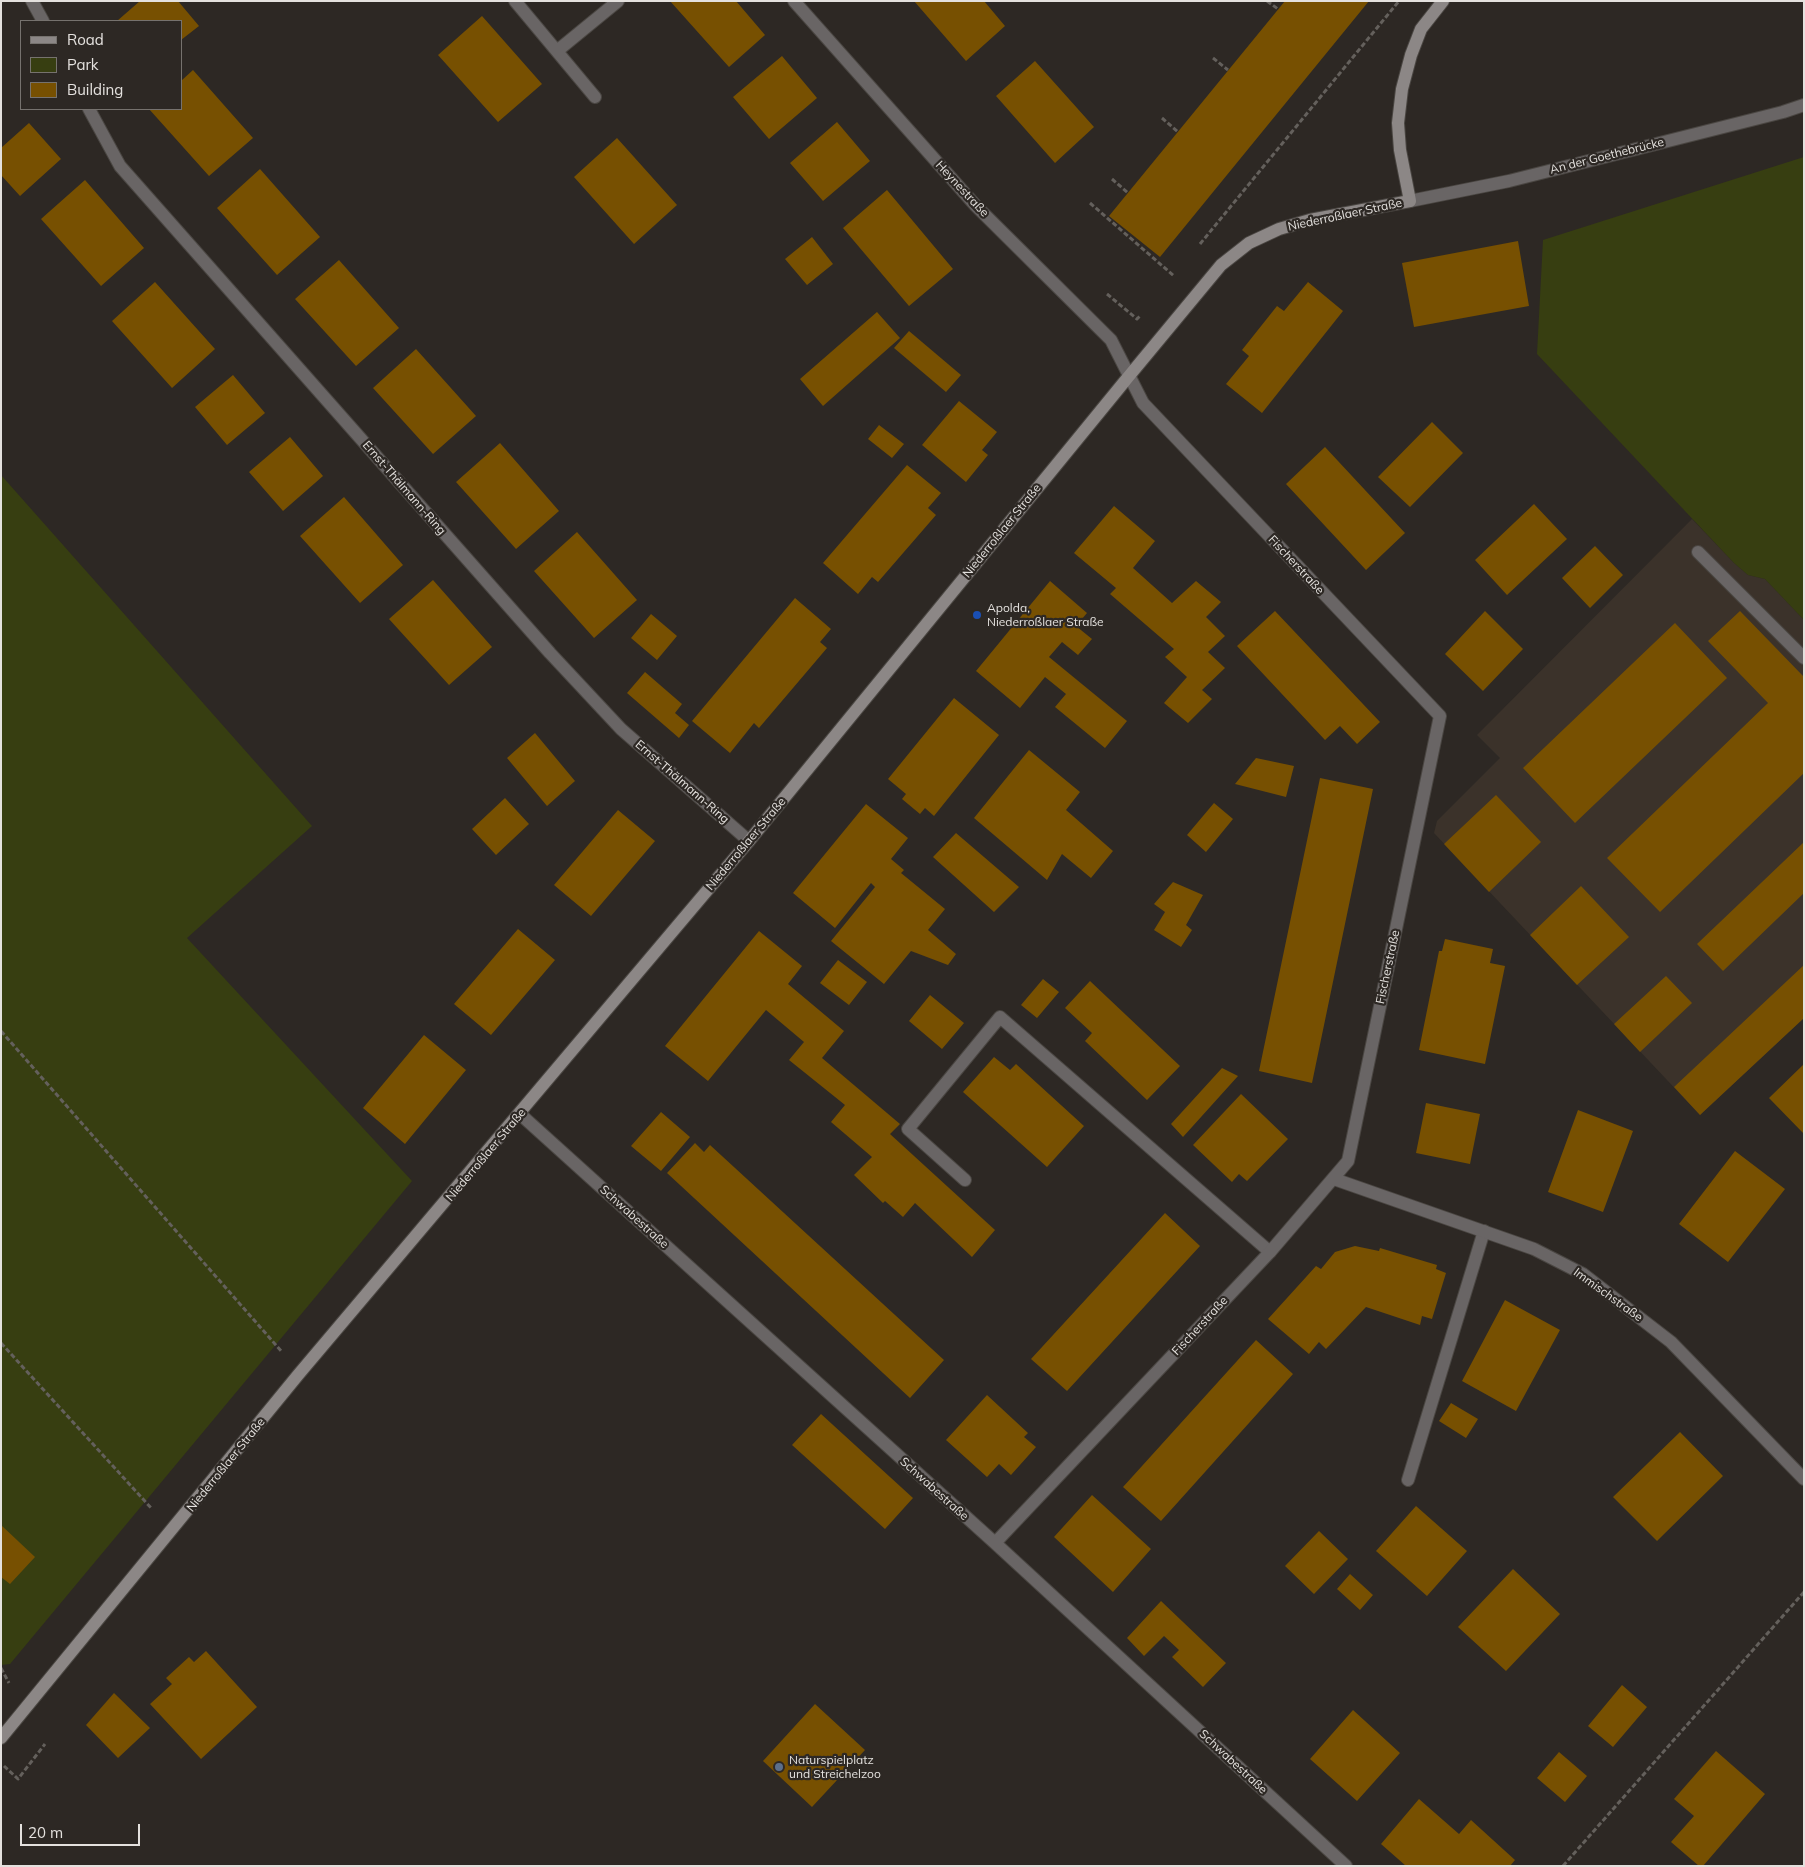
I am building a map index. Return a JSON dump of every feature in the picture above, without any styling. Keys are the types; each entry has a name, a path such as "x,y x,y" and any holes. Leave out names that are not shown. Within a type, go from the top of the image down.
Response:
{"main road":[{"name":"Niederroßlaer Straße","path":"1,1738 298,1375 749,841 1221,266 1249,242 1280,229 1310,220 1410,201 1400,150 1398,123 1402,89 1411,55 1422,29 1443,1"}],"street":[{"path":"32,1 42,20"},
{"path":"515,1 595,97"},
{"path":"557,52 618,1"},
{"name":"Heynestraße","path":"794,1 976,206 1111,340 1129,376"},
{"name":"An der Goethebrücke","path":"1410,201 1509,181 1804,105"},
{"name":"Ernst-Thälmann-Ring","path":"90,110 120,166 550,653 621,729 749,841"},
{"name":"Fischerstraße","path":"995,1543 1270,1252 1348,1161 1440,716 1143,403 1129,376"},
{"path":"1698,552 1804,658"},
{"path":"966,1180 908,1129 1000,1017 1270,1252"},
{"name":"Schwabestraße","path":"520,1114 995,1543 1346,1866"},
{"name":"Immischstraße","path":"1334,1179 1534,1249 1583,1274 1664,1336 1804,1479"},
{"path":"1408,1480 1484,1231"}],"path":[{"path":"1267,1 1278,10"},
{"path":"1198,247 1399,1"},
{"path":"1213,58 1228,70"},
{"path":"1162,118 1178,132"},
{"path":"1112,179 1128,193"},
{"path":"1090,203 1174,276 1180,269"},
{"path":"1101,289 1137,319 1143,312"},
{"path":"1,1031 276,1343 298,1375"},
{"path":"1,1343 144,1502 173,1529"},
{"path":"1563,1866 1804,1592"},
{"path":"1,1764 18,1779 45,1744"}],"shaded area":[{"path":"1692,519 1734,563 1748,575 1765,579 1804,620 1804,1018 1700,1115 1434,833 1437,821 1500,758 1477,735"}],"green space":[{"path":"1804,157 1804,620 1765,579 1748,575 1734,563 1537,354 1543,240"},
{"path":"1,475 312,826 187,938 412,1181 10,1664 1,1665"}],"building":[{"path":"140,1 178,1 199,26 182,39 182,20 118,20"},
{"path":"670,1 736,1 765,35 729,67"},
{"path":"914,1 984,1 1005,26 966,61"},
{"path":"1285,1 1369,1 1160,257 1109,216"},
{"path":"482,16 542,84 498,122 438,55"},
{"path":"782,56 817,98 769,139 733,97"},
{"path":"1035,61 1094,127 1055,163 996,96"},
{"path":"193,70 253,138 209,176 150,110 182,110 182,80"},
{"path":"837,122 870,161 823,201 790,163"},
{"path":"29,123 61,159 20,196 1,175 1,148"},
{"path":"617,138 677,205 634,244 574,177"},
{"path":"260,169 320,237 277,275 217,208"},
{"path":"85,180 144,248 101,286 41,219"},
{"path":"887,190 953,269 909,306 843,228"},
{"path":"812,237 833,264 807,285 785,259"},
{"path":"1518,241 1529,306 1414,327 1402,263"},
{"path":"339,260 399,328 356,366 295,299"},
{"path":"155,282 215,349 172,388 112,321"},
{"path":"1308,282 1343,311 1262,413 1226,384 1249,356 1242,350 1277,306 1284,311"},
{"path":"877,312 900,338 823,406 800,379"},
{"path":"909,331 961,375 946,392 894,348"},
{"path":"416,349 476,416 433,454 373,388"},
{"path":"233,375 265,413 227,445 195,407"},
{"path":"959,401 997,432 982,450 988,455 966,482 922,445"},
{"path":"1432,422 1463,453 1410,507 1378,477"},
{"path":"879,425 904,444 892,458 868,439"},
{"path":"290,437 323,476 283,511 249,472"},
{"path":"500,443 559,511 516,549 456,482"},
{"path":"1325,447 1405,533 1366,570 1286,484"},
{"path":"907,465 941,493 928,508 936,515 878,582 872,577 858,594 823,563"},
{"path":"344,497 403,565 360,603 300,536"},
{"path":"1534,504 1567,539 1507,595 1475,560"},
{"path":"1114,506 1155,541 1133,568 1172,603 1196,581 1221,602 1206,617 1225,636 1208,652 1225,668 1202,690 1212,699 1188,723 1164,703 1187,677 1165,657 1174,649 1110,594 1116,588 1074,553"},
{"path":"577,532 637,600 594,638 534,571"},
{"path":"1595,546 1623,575 1590,608 1562,578"},
{"path":"433,580 492,647 449,685 389,619"},
{"path":"1050,581 1087,613 1076,626 1092,639 1078,655 1062,642 1049,657 1127,721 1105,748 1055,707 1066,694 1045,677 1020,708 976,671"},
{"path":"795,598 831,629 820,642 827,648 759,728 754,723 730,753 692,721"},
{"path":"1275,611 1380,722 1357,744 1340,726 1325,740 1237,646"},
{"path":"1485,611 1523,649 1483,691 1445,654"},
{"path":"1740,611 1804,677 1804,773 1660,912 1607,858 1768,703 1708,641"},
{"path":"651,614 677,636 657,660 631,638"},
{"path":"1675,623 1727,678 1575,823 1523,768"},
{"path":"645,672 682,704 675,713 689,725 679,738 627,693"},
{"path":"954,698 999,735 934,816 925,808 920,814 902,799 906,794 888,779"},
{"path":"535,733 575,781 547,806 507,758"},
{"path":"1029,750 1080,792 1066,810 1113,851 1091,878 1062,854 1047,880 974,818"},
{"path":"1256,758 1294,766 1286,797 1235,784"},
{"path":"1320,778 1373,789 1312,1083 1259,1071"},
{"path":"1496,795 1541,842 1489,892 1444,844"},
{"path":"505,798 529,824 496,855 472,829"},
{"path":"1214,803 1233,819 1206,852 1187,835"},
{"path":"866,804 908,838 891,859 904,870 901,873 945,909 928,930 956,954 948,965 911,951 884,984 831,941 875,887 871,883 835,928 793,893"},
{"path":"618,810 655,841 591,916 554,885"},
{"path":"956,833 1019,887 994,912 933,857"},
{"path":"1804,842 1804,893 1723,971 1697,944"},
{"path":"1173,882 1203,895 1186,925 1192,930 1181,947 1154,930 1165,912 1154,904"},
{"path":"1581,886 1629,937 1577,985 1530,935"},
{"path":"518,929 555,960 491,1035 454,1004"},
{"path":"759,931 802,966 788,984 844,1031 822,1058 900,1124 890,1134 995,1230 972,1257 915,1203 903,1217 885,1201 883,1203 854,1175 872,1157 831,1122 845,1105 789,1060 804,1042 766,1010 708,1081 665,1046"},
{"path":"1445,939 1493,949 1490,963 1505,966 1485,1064 1419,1050 1439,951 1442,951"},
{"path":"838,960 867,982 849,1005 820,983"},
{"path":"1804,965 1804,1018 1700,1115 1674,1087"},
{"path":"1666,976 1692,1003 1640,1052 1614,1024"},
{"path":"1043,979 1059,992 1037,1018 1021,1005"},
{"path":"1090,981 1180,1066 1147,1100 1085,1041 1092,1033 1065,1008"},
{"path":"930,995 964,1023 942,1049 909,1021"},
{"path":"424,1035 466,1070 405,1144 363,1108"},
{"path":"994,1057 1010,1070 1016,1064 1084,1126 1047,1167 963,1092"},
{"path":"1804,1064 1804,1134 1769,1098"},
{"path":"1222,1068 1238,1076 1183,1137 1171,1124"},
{"path":"1241,1094 1288,1139 1247,1181 1239,1174 1232,1182 1193,1145"},
{"path":"1426,1103 1480,1114 1470,1164 1416,1153"},
{"path":"1578,1110 1633,1131 1603,1212 1548,1192"},
{"path":"661,1112 690,1137 661,1171 631,1146"},
{"path":"695,1143 704,1152 710,1145 944,1360 910,1398 667,1173"},
{"path":"1735,1151 1785,1189 1728,1262 1679,1224"},
{"path":"1165,1213 1200,1246 1067,1391 1031,1359"},
{"path":"1355,1246 1379,1251 1380,1248 1437,1265 1436,1269 1446,1273 1432,1319 1422,1316 1420,1325 1366,1307 1326,1349 1319,1342 1309,1354 1268,1319 1316,1266 1321,1269 1335,1252"},
{"path":"1505,1300 1560,1330 1516,1411 1462,1381"},
{"path":"1256,1340 1293,1374 1161,1521 1123,1487"},
{"path":"987,1395 1028,1433 1024,1437 1036,1447 1011,1475 999,1464 987,1477 946,1440"},
{"path":"1451,1403 1478,1419 1466,1438 1439,1421"},
{"path":"821,1414 913,1498 885,1529 792,1445"},
{"path":"1680,1432 1723,1476 1657,1541 1613,1497"},
{"path":"1092,1495 1151,1549 1113,1592 1054,1537"},
{"path":"1416,1506 1467,1551 1427,1596 1376,1551"},
{"path":"1,1525 35,1557 10,1584 1,1577"},
{"path":"1319,1531 1348,1559 1314,1594 1285,1566"},
{"path":"1513,1569 1560,1614 1506,1671 1458,1627"},
{"path":"1350,1574 1373,1595 1360,1610 1337,1589"},
{"path":"1161,1601 1226,1663 1203,1687 1172,1657 1179,1650 1164,1636 1144,1656 1127,1638"},
{"path":"206,1651 257,1707 201,1759 150,1704 172,1684 166,1678 189,1657 194,1662"},
{"path":"1622,1685 1647,1707 1613,1747 1588,1726"},
{"path":"114,1693 150,1728 118,1758 86,1725"},
{"path":"815,1704 865,1750 812,1807 763,1761"},
{"path":"1353,1710 1400,1753 1357,1801 1310,1759"},
{"path":"1716,1751 1765,1794 1703,1866 1699,1866 1671,1842 1694,1816 1674,1799"},
{"path":"1559,1752 1587,1776 1565,1802 1537,1778"},
{"path":"1419,1799 1459,1834 1471,1820 1515,1860 1510,1866 1406,1866 1381,1844"}],"place":[{"name":"Apolda, Niederroßlaer Straße","path":"977,615"},
{"name":"Naturspielplatz und Streichelzoo","path":"779,1767"}]}
